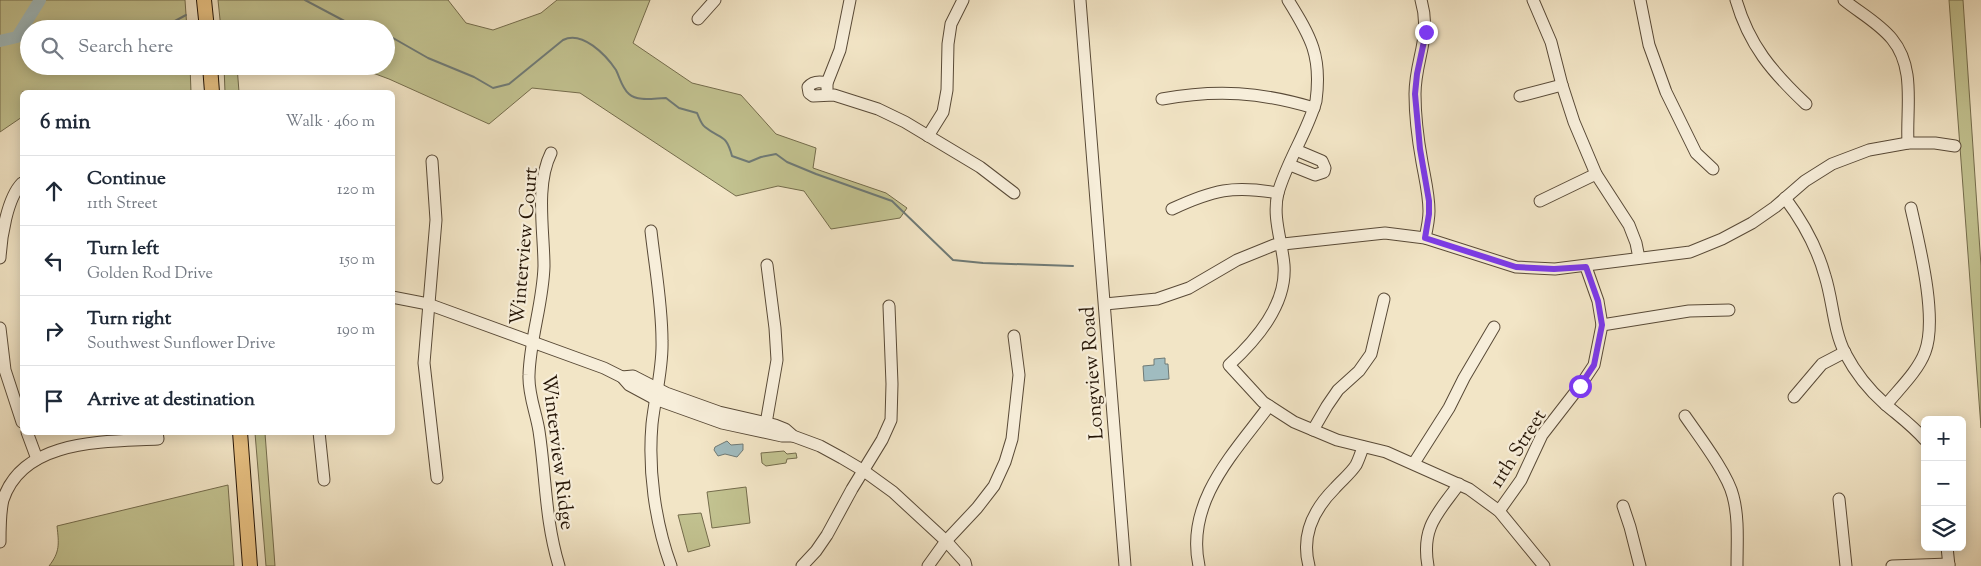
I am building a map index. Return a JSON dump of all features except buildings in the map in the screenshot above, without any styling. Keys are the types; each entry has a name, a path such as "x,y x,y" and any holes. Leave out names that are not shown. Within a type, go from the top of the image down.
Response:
{"main road":[{"path":"204,0 206,20"},
{"path":"211,75 212,90"},
{"path":"240,435 250,566"}],"street":[{"path":"698,19 715,0"},
{"path":"850,0 840,50 826,83 828,92 878,109 906,122 980,167 1014,194"},
{"path":"928,136 943,112 947,90 948,44 951,24 962,0"},
{"name":"Longview Road","path":"1080,0 1125,566"},
{"path":"1288,0 1306,28 1316,57 1318,86 1314,108 1278,193 1276,214 1284,265 1284,285 1262,329 1253,342 1229,365 1263,402 1294,422 1337,440 1386,452 1469,489 1498,511 1544,566"},
{"path":"1421,0 1426,32 1417,74 1415,94 1420,149 1429,201 1425,238"},
{"path":"1533,0 1551,42 1574,122 1596,174 1629,225 1639,258"},
{"path":"1640,0 1649,45 1666,92 1696,153 1713,169"},
{"path":"1736,0 1741,17 1755,48 1777,77 1806,104"},
{"path":"1844,0 1872,20 1891,38 1901,52 1908,75 1908,143"},
{"path":"826,83 821,81 812,82 808,87 809,93 813,96 834,95"},
{"path":"1520,96 1562,84"},
{"path":"1162,99 1202,93 1245,93 1277,98 1314,108"},
{"path":"1105,304 1157,299 1189,288 1237,260 1274,245 1385,233 1425,238 1516,267 1554,269 1586,267 1690,252 1722,239 1752,223 1805,181 1832,164 1869,150 1908,143 1935,143 1955,146"},
{"path":"1290,165 1315,175 1324,172 1326,168 1322,161 1296,150"},
{"name":"Winterview Court","path":"534,342 544,265 542,199 547,163 552,154"},
{"path":"432,161 436,220 424,363 438,478"},
{"path":"1540,201 1596,174"},
{"path":"0,258 9,210 20,185"},
{"path":"1172,209 1201,195 1227,189 1278,193"},
{"path":"1785,198 1799,218 1816,250 1825,275 1834,317 1845,352 1869,388 1921,435"},
{"path":"1886,405 1921,361 1926,351 1929,332 1925,276 1910,208"},
{"path":"651,231 662,340 661,373 656,394 651,447 653,483 656,508 671,566"},
{"path":"765,428 777,360 767,265"},
{"name":"11th Street","path":"1498,511 1521,480 1542,435 1594,365 1602,325 1598,301 1586,267"},
{"path":"395,298 428,304 604,368 622,377 629,386 719,412 765,428 785,429 793,436 820,446 864,471 893,492 946,540 969,565"},
{"path":"1313,430 1326,406 1338,390 1358,371 1371,354 1384,299"},
{"path":"802,566 827,535 882,440 891,420 892,384 889,306"},
{"path":"1602,325 1689,310 1729,310"},
{"path":"1414,463 1449,408 1494,327"},
{"path":"0,328 3,370 20,417"},
{"path":"928,566 946,540 977,508 994,486 1007,456 1012,439 1019,375 1014,336"},
{"name":"Winterview Ridge","path":"534,342 529,368 529,386 539,429 547,514 559,566"},
{"path":"1794,397 1822,364 1845,352"},
{"path":"1199,566 1196,539 1198,525 1201,508 1211,485 1269,406"},
{"path":"1685,416 1724,475 1733,494 1736,515 1737,566"},
{"path":"28,435 37,459"},
{"path":"319,435 324,480"},
{"path":"0,542 3,500 10,485 22,469 37,459 62,448 158,436"},
{"path":"1309,566 1306,545 1307,532 1312,519 1333,490 1356,464 1363,447"},
{"path":"1428,566 1425,550 1427,534 1434,519 1459,484"},
{"path":"1839,499 1846,566"},
{"path":"1622,506 1630,527 1640,566"},
{"path":"1892,566 1949,565 1948,551"}],"green space":[{"path":"0,0 185,0 186,20 20,20 20,75 190,75 191,90 20,90 20,118 0,132"},
{"path":"218,0 448,0 466,23 493,30 541,13 557,0 650,0 633,43 692,83 741,95 776,134 816,148 813,168 886,193 907,208 900,218 831,229 804,191 778,186 736,196 580,93 532,88 489,124 378,75 395,75 395,20 220,20"},
{"path":"1949,0 1963,0 1981,266 1981,428"},
{"path":"224,75 238,75 239,90 225,90"},
{"path":"255,435 265,435 275,566 266,566"},
{"path":"784,451 787,454 796,453 797,458 787,459 786,463 766,466 762,463 761,453"},
{"path":"228,485 234,566 49,566 58,548 57,526"},
{"path":"746,487 750,523 712,528 707,492"},
{"path":"701,513 710,546 688,552 678,515"}],"water":[{"path":"1165,358 1165,364 1168,364 1169,379 1144,381 1143,366 1154,365 1154,359"},
{"path":"727,441 731,445 743,444 743,450 737,457 725,454 718,456 714,450 715,447"}],"waterway":[{"path":"28,20 40,0"},
{"path":"305,0 343,20"},
{"path":"177,20 186,15"},
{"path":"0,41 17,37 20,32"},
{"path":"395,39 428,58 474,77 493,88 509,84 563,40 578,38 600,51 616,70 629,94 642,99 666,98 679,108 697,113 704,126 725,140 732,156 749,162 776,154 787,162 816,174 892,201 953,260 1073,266"}],"route":[{"path":"1426,32 1417,74 1415,94 1420,149 1429,201 1425,238 1516,267 1554,269 1586,267 1598,301 1602,325 1594,365 1580,386"}]}
